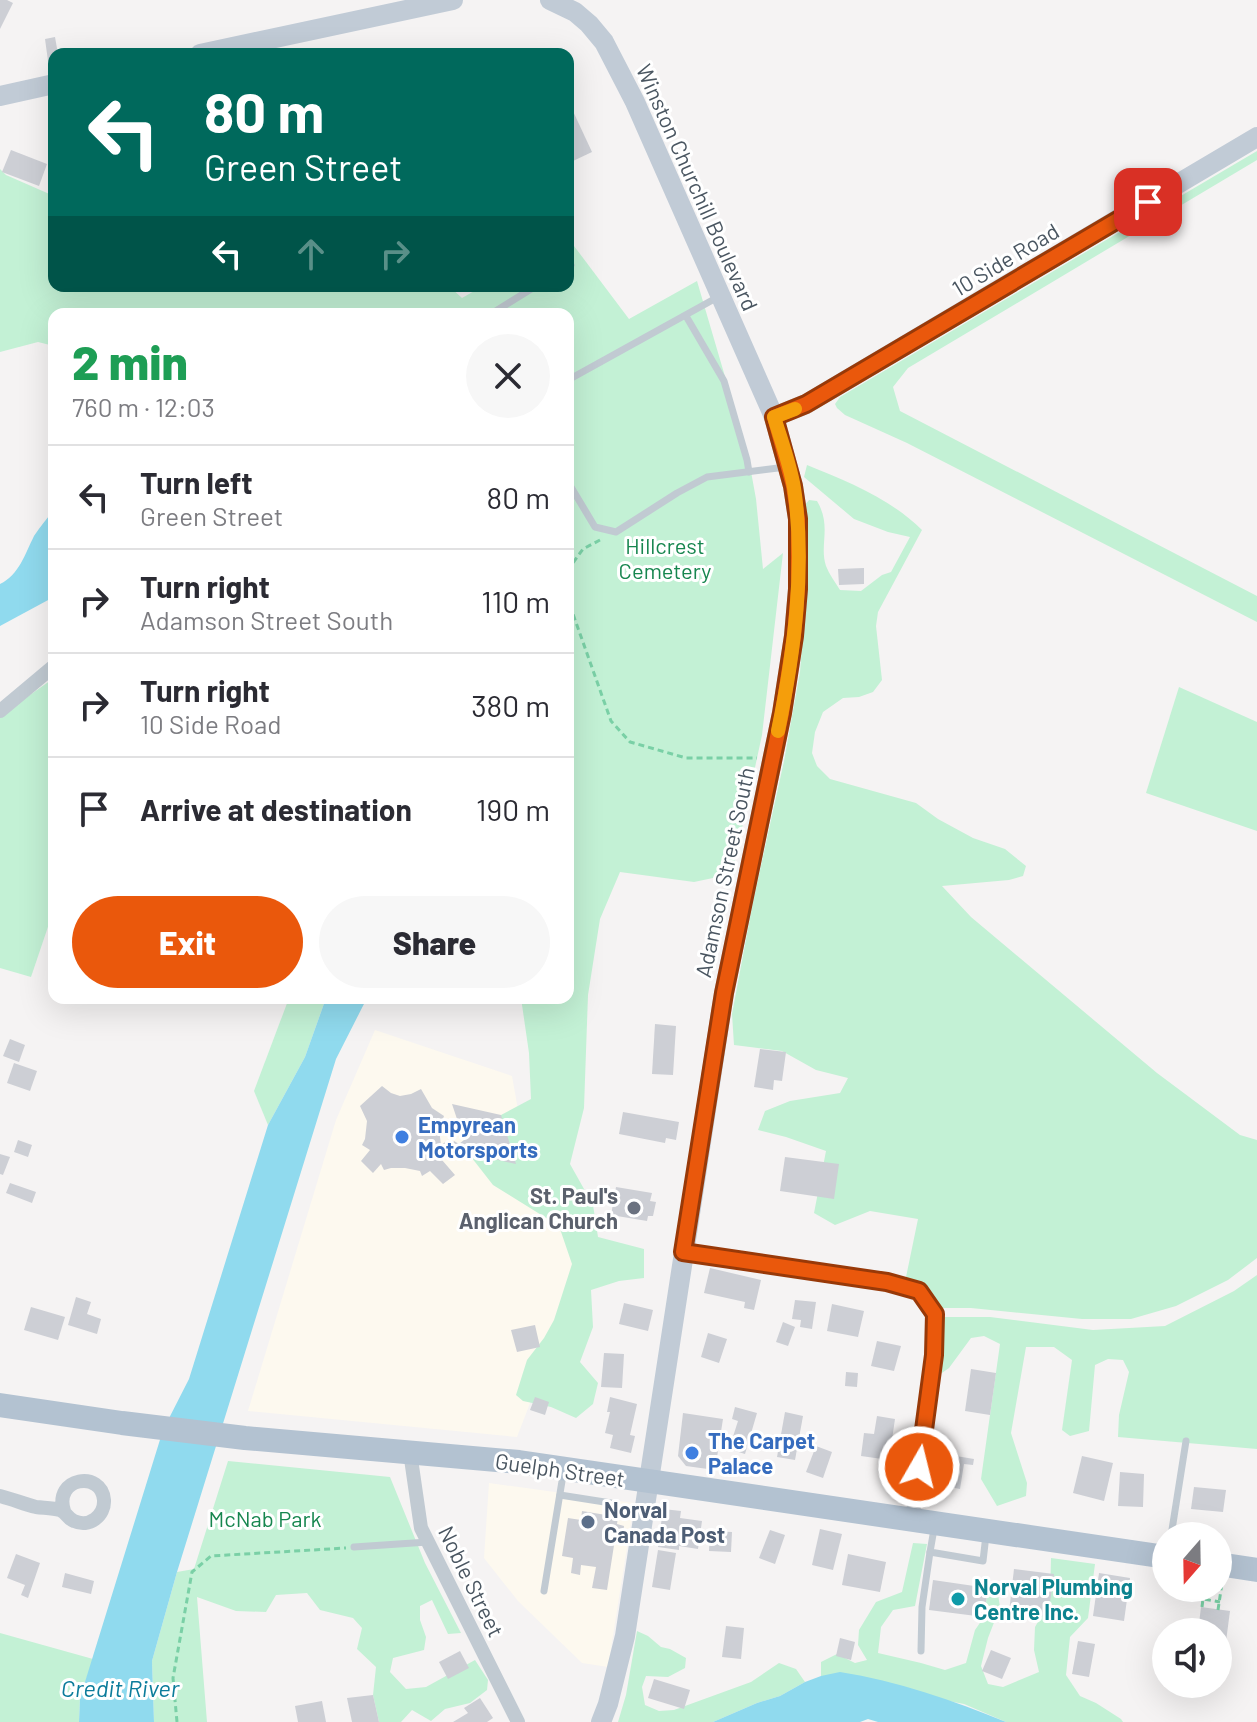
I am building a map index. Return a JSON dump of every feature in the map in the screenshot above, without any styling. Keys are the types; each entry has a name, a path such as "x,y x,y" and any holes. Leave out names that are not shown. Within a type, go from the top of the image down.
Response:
{"main road":[{"path":"228,48 453,0"},
{"name":"Winston Churchill Boulevard","path":"550,0 575,12 604,42 635,102 774,417"},
{"path":"0,96 48,85"},
{"name":"10 Side Road","path":"774,417 806,404 1257,137"},
{"name":"Adamson Street South","path":"601,1722 620,1660 724,993 782,713 794,636 798,519 793,486 774,417"},
{"name":"Guelph Street","path":"0,1405 245,1438 519,1462 1152,1555"},
{"path":"1232,1573 1257,1570"}],"street":[{"path":"0,711 48,671"},
{"path":"683,1252 887,1282 919,1291 935,1314 924,1521"},
{"name":"Noble Street","path":"410,1452 421,1528 518,1722"},
{"path":"0,1496 64,1511"}],"lane":[{"path":"501,308 526,292"},
{"path":"574,377 720,296"},
{"path":"686,316 724,381 749,472"},
{"path":"574,492 595,527 616,532 707,477 788,467"},
{"path":"1173,1522 1186,1441"},
{"path":"544,1591 563,1468"},
{"path":"560,1495 611,1503"},
{"path":"921,1651 922,1607 930,1552 924,1521"},
{"path":"930,1552 983,1561 987,1531"},
{"path":"354,1547 428,1542"}],"path":[{"path":"574,561 583,549 616,532"},
{"path":"574,617 611,721 630,742 686,758 772,758"},
{"path":"177,1722 173,1678 192,1572 211,1556 354,1547"},
{"path":"1202,1607 1203,1602"},
{"path":"1218,1610 1220,1602"}],"shaded area":[{"path":"375,1030 512,1076 528,1166 580,1250 565,1312 517,1437 248,1411 336,1120"},
{"path":"489,1483 634,1503 608,1667 582,1663 518,1601 484,1558"}],"green space":[{"path":"1257,151 1257,160 908,368 893,387 900,411 1257,596 1257,622 907,443 845,415 837,408 835,404 840,397"},
{"name":"Hillcrest Cemetery","path":"0,169 6,175 48,193 48,292 456,292 462,298 472,292 574,292 574,246 629,319 697,281 748,455 763,569 783,553 762,735 732,874 694,882 620,872 600,919 588,995 584,1108 570,1164 593,1205 598,1237 644,1249 644,1278 619,1281 591,1290 593,1327 580,1362 598,1383 593,1404 576,1418 551,1407 523,1401 516,1395 527,1360 554,1320 572,1264 559,1226 493,1185 468,1153 501,1115 531,1099 529,1053 522,1004 574,1004 574,308 48,308 48,344 38,342 0,352"},
{"path":"807,465 883,500 922,530 878,612 876,626 882,680 873,692 843,698 823,712 815,732 812,753 817,766 830,779 916,803 973,838 1005,849 1026,866 1023,876 1009,880 942,886 971,917 1157,1073 1240,1135 1257,1140 1257,1258 1228,1280 1176,1306 1131,1319 1082,1319 971,1308 938,1308 905,1282 918,1219 870,1211 835,1225 814,1213 826,1151 758,1130 765,1111 790,1101 840,1093 848,1078 816,1070 782,1051 734,1045 732,1014 800,672 806,593 805,505 809,500 817,501 821,510 825,527 824,558 840,590 861,591 891,572 910,537 854,519 804,477"},
{"path":"48,682 48,927 31,977 0,968 0,716"},
{"path":"1179,687 1257,722 1257,831 1146,793"},
{"path":"287,1004 324,1004 305,1057 268,1125 254,1091"},
{"path":"1257,1275 1257,1449 1118,1437 1119,1415 1129,1372 1123,1360 1108,1359 1095,1365 1089,1431 1070,1436 1062,1430 1072,1360 1054,1347 1026,1347 1011,1433 1027,1483 1026,1496 997,1506 981,1479 1000,1344 984,1336 971,1338 949,1368 939,1375 930,1372 938,1317 990,1317 1093,1330 1165,1326 1234,1291"},
{"name":"McNab Park","path":"228,1461 390,1477 425,1563 461,1633 448,1634 432,1600 420,1606 420,1620 426,1637 424,1650 393,1658 390,1672 406,1689 426,1687 475,1660 488,1680 487,1690 470,1703 445,1709 431,1721 412,1710 401,1722 379,1722 373,1695 376,1667 357,1649 362,1628 353,1618 320,1610 307,1593 276,1595 266,1612 236,1611 197,1597 207,1722 154,1722 152,1661 177,1572 194,1569"},
{"path":"913,1543 927,1544 915,1606 893,1610 881,1627 878,1653 945,1670 966,1663 975,1630 984,1617 988,1588 997,1588 1000,1607 981,1666 988,1684 1003,1687 1039,1672 1034,1650 1035,1627 1050,1601 1051,1558 1095,1564 1088,1618 1070,1637 1066,1675 1080,1696 1123,1722 1006,1722 964,1704 821,1676 821,1662 837,1654 855,1663 867,1660 858,1645 859,1630 876,1602 902,1592"},
{"path":"637,1631 661,1647 686,1658 685,1668 668,1677 646,1676 642,1687 645,1705 659,1711 674,1710 751,1682 779,1663 796,1669 805,1682 780,1696 713,1722 618,1722"},
{"path":"0,1633 93,1659 80,1698 79,1722 0,1722"}],"water":[{"path":"48,518 48,600 0,626 0,584 17,570 34,536"},
{"name":"Credit River","path":"324,1004 364,1004 336,1059 177,1572 152,1661 154,1722 79,1722 80,1698 163,1430 189,1379 268,1125 305,1057"},
{"path":"840,1672 924,1692 1006,1722 878,1722 868,1719 860,1722 713,1722 780,1696 805,1682"}],"building":[{"path":"0,0 13,3 0,29"},
{"path":"55,37 57,48 48,48 48,61 45,39"},
{"path":"574,113 592,152 574,161"},
{"path":"11,150 47,164 39,186 2,172"},
{"path":"864,568 864,584 839,585 838,569"},
{"path":"655,1024 676,1026 673,1075 652,1074"},
{"path":"10,1039 25,1045 19,1062 3,1056"},
{"path":"760,1049 786,1052 782,1081 774,1080 773,1090 754,1087"},
{"path":"14,1063 37,1071 30,1091 7,1083"},
{"name":"Empyrean Motorsports","path":"382,1086 400,1096 421,1089 432,1108 444,1116 439,1129 441,1145 447,1141 459,1144 464,1140 452,1104 501,1115 516,1164 468,1153 463,1149 459,1153 453,1149 451,1152 447,1148 442,1151 448,1156 442,1160 455,1175 443,1184 430,1171 422,1176 420,1171 405,1168 384,1170 381,1164 373,1173 361,1161 370,1150 362,1145 367,1121 360,1106"},
{"path":"623,1112 679,1122 676,1140 666,1138 665,1143 619,1134"},
{"path":"18,1140 32,1145 28,1157 14,1152"},
{"path":"0,1154 10,1157 3,1175 0,1174"},
{"path":"785,1157 839,1164 834,1199 780,1191"},
{"path":"10,1183 36,1192 32,1203 6,1193"},
{"name":"St. Paul's Anglican Church","path":"616,1187 652,1193 650,1201 656,1202 653,1216 648,1216 647,1221 611,1215"},
{"path":"710,1268 761,1280 754,1310 744,1308 745,1302 704,1293"},
{"path":"76,1297 91,1302 87,1314 101,1319 97,1334 68,1325"},
{"path":"795,1300 816,1302 812,1329 800,1327 801,1320 792,1319"},
{"path":"624,1303 653,1310 648,1331 619,1324"},
{"path":"832,1304 864,1311 858,1337 827,1331"},
{"path":"31,1307 65,1317 58,1340 24,1330"},
{"path":"783,1322 795,1327 788,1346 776,1342"},
{"path":"535,1325 540,1347 517,1352 511,1330"},
{"path":"708,1333 727,1339 719,1363 701,1357"},
{"path":"877,1341 901,1346 894,1371 871,1366"},
{"path":"604,1353 624,1354 622,1388 601,1387"},
{"path":"971,1369 996,1373 990,1415 965,1411"},
{"path":"846,1372 858,1373 857,1387 845,1386"},
{"path":"535,1397 549,1402 545,1415 530,1410"},
{"path":"610,1397 637,1404 630,1435 635,1436 631,1453 610,1448 613,1435 605,1433"},
{"path":"735,1407 757,1413 745,1454 729,1449 738,1421 732,1419"},
{"path":"785,1412 803,1416 795,1460 777,1457"},
{"path":"683,1413 723,1419 715,1470 686,1466 678,1456"},
{"path":"877,1416 895,1419 889,1460 861,1456 864,1433 874,1434"},
{"path":"816,1446 832,1452 823,1478 806,1472"},
{"path":"944,1454 974,1459 973,1465 964,1464 960,1489 939,1485"},
{"path":"1082,1456 1113,1463 1104,1501 1073,1493"},
{"path":"1120,1472 1144,1474 1143,1507 1118,1506"},
{"path":"1194,1487 1226,1490 1223,1512 1191,1509"},
{"path":"663,1509 681,1511 680,1518 702,1521 698,1549 658,1547"},
{"path":"582,1511 618,1517 617,1524 624,1526 622,1540 615,1539 607,1590 592,1588 596,1567 581,1565 580,1575 571,1573 573,1558 562,1556 568,1518 581,1520"},
{"path":"820,1529 842,1534 833,1570 812,1565"},
{"path":"770,1530 785,1535 775,1564 759,1558"},
{"path":"710,1531 732,1532 731,1552 709,1551"},
{"path":"658,1550 676,1553 670,1590 652,1587"},
{"path":"16,1554 40,1563 28,1598 21,1595 25,1585 7,1578"},
{"path":"848,1554 886,1562 880,1592 842,1585"},
{"path":"1014,1569 1054,1574 1048,1617 1009,1612"},
{"path":"65,1573 94,1581 91,1594 62,1587"},
{"path":"1099,1573 1130,1578 1124,1621 1093,1616"},
{"name":"Norval Plumbing Centre Inc.","path":"933,1580 988,1588 984,1617 929,1610"},
{"path":"1201,1607 1230,1611 1229,1618 1200,1618"},
{"path":"726,1626 744,1628 741,1659 722,1657"},
{"path":"840,1638 855,1642 851,1660 836,1656"},
{"path":"1078,1641 1095,1644 1089,1677 1072,1674"},
{"path":"991,1650 1011,1658 1002,1679 982,1671"},
{"path":"460,1651 469,1668 448,1679 439,1662"},
{"path":"654,1679 690,1690 684,1709 648,1698"},
{"path":"373,1695 379,1722 352,1722 347,1698"},
{"path":"480,1698 493,1718 487,1722 453,1722 468,1713 464,1708"},
{"path":"322,1701 326,1722 298,1722 295,1706"}],"slow traffic":[{"path":"778,731 797,610 798,519 793,486 774,417 795,409"}],"place":[{"name":"Empyrean Motorsports","path":"402,1137"},
{"name":"St. Paul's Anglican Church","path":"634,1208"},
{"name":"The Carpet Palace","path":"692,1453"},
{"name":"Norval Canada Post","path":"588,1522"},
{"name":"Norval Plumbing Centre Inc.","path":"958,1599"}],"route":[{"path":"919,1467 934,1355 935,1314 919,1291 887,1282 683,1252 724,993 782,713 794,636 798,519 793,486 774,417 806,404 1148,202"}]}
